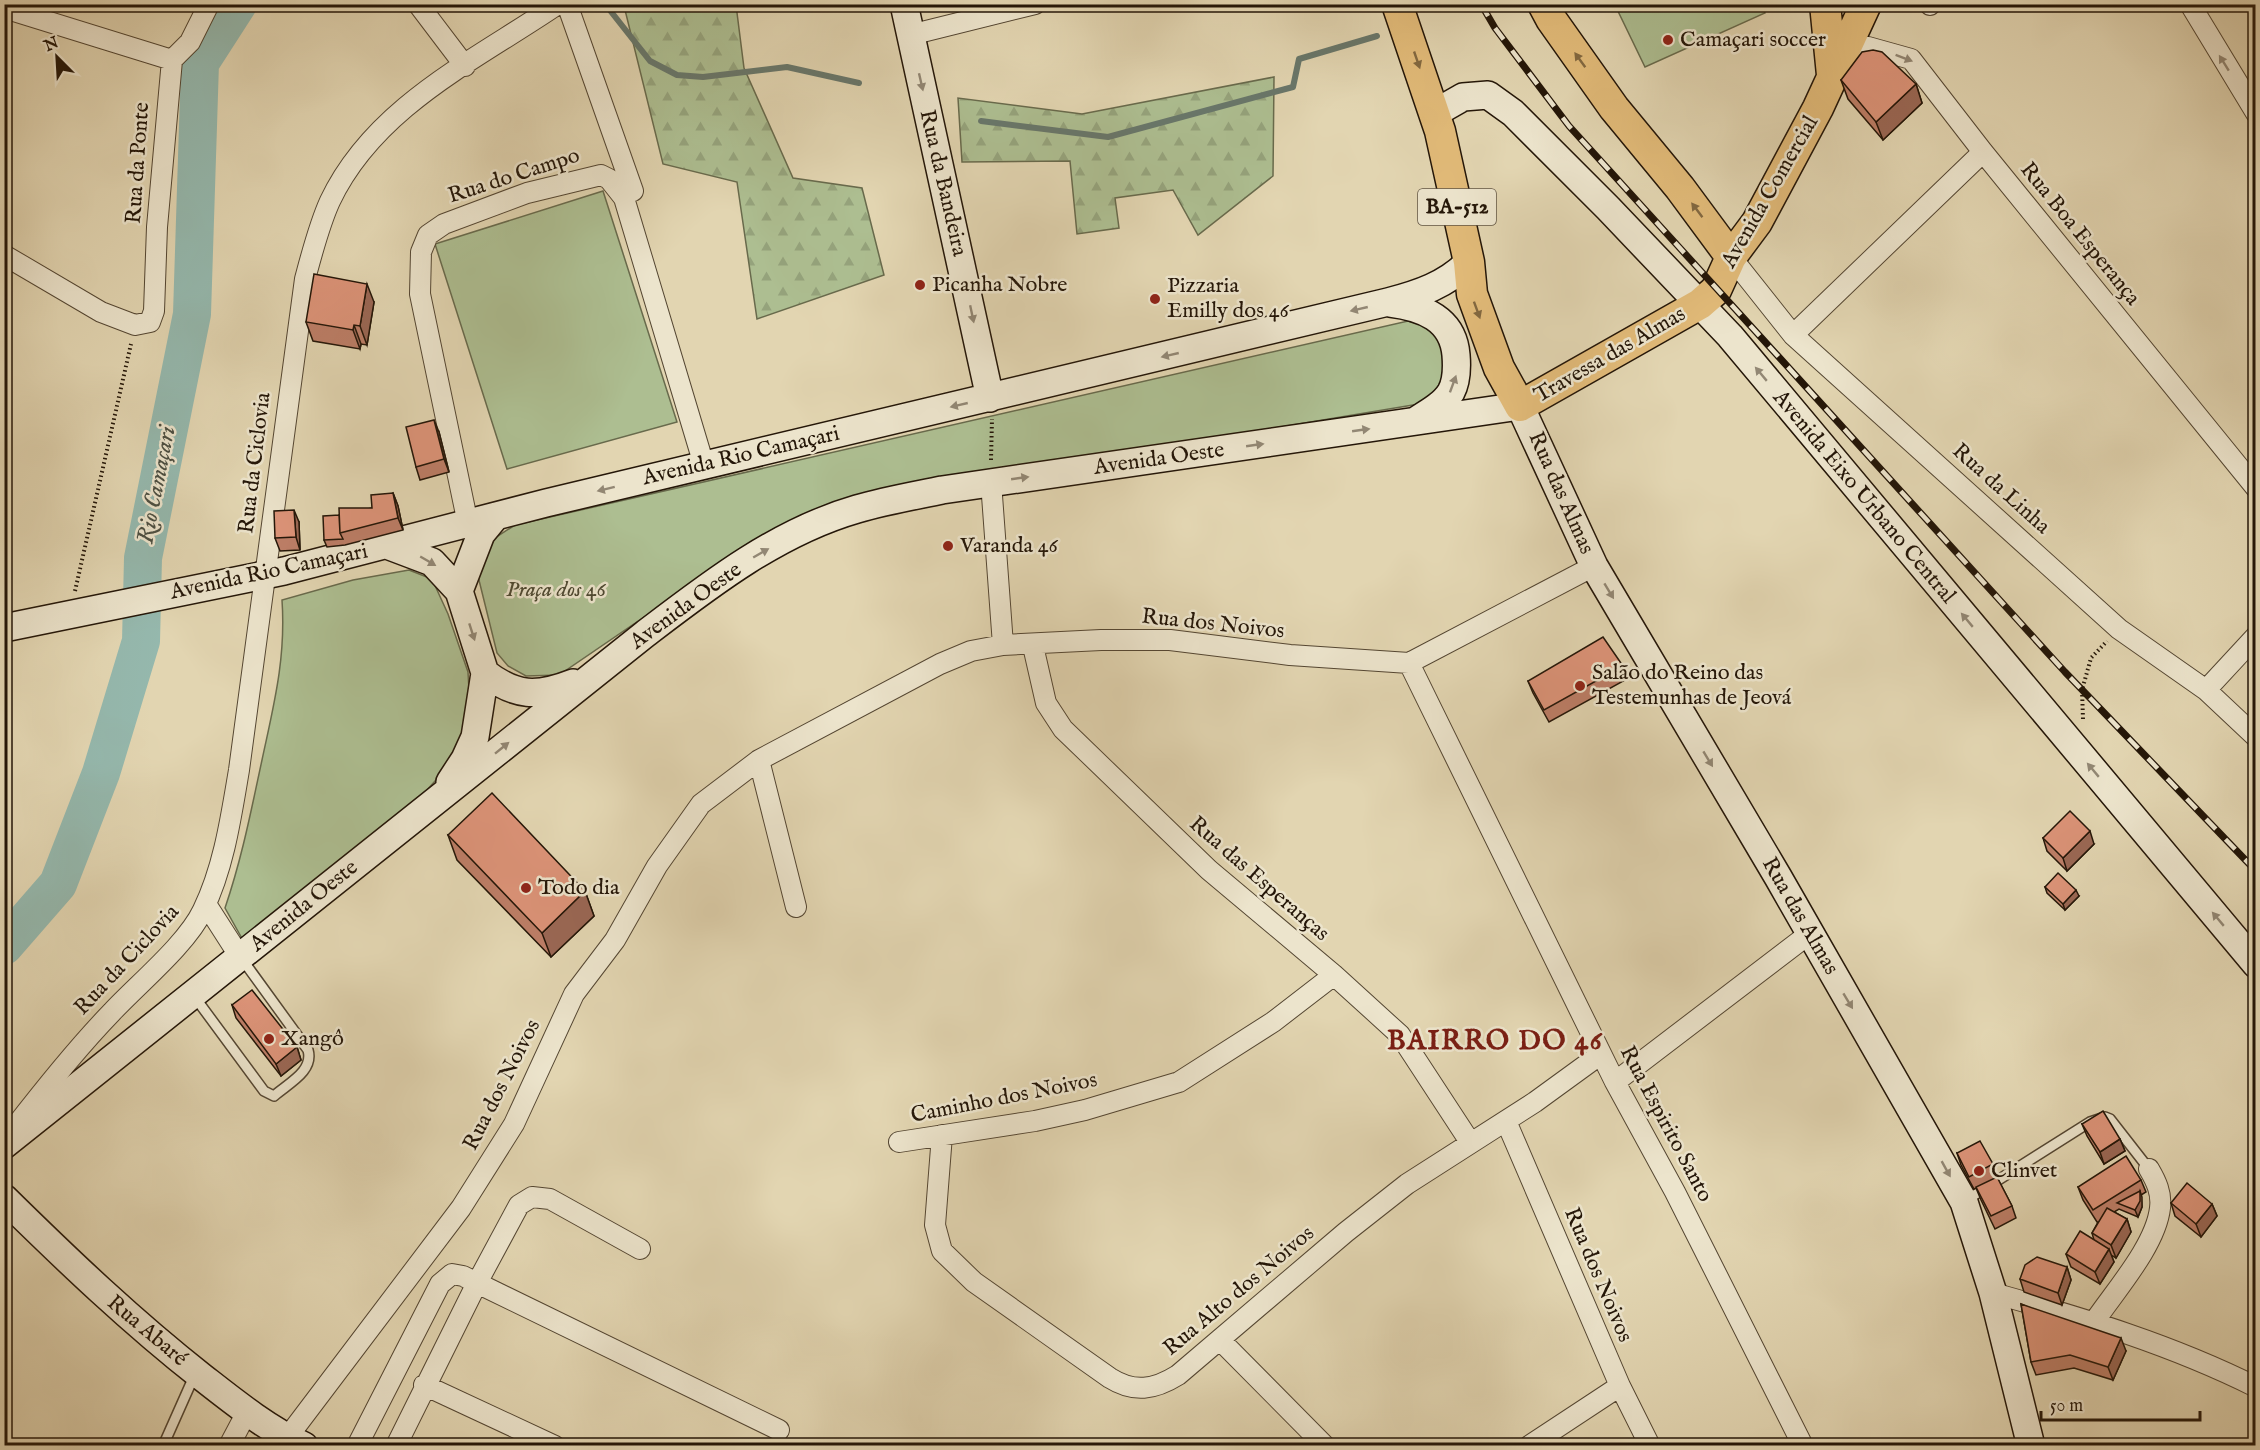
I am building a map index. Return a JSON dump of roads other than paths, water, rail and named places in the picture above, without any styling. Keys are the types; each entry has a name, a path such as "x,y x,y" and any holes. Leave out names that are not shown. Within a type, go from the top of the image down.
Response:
{"main road":[{"name":"BA-512","path":"1397,4 1435,113 1469,262 1476,305 1499,368 1520,406"},
{"path":"1543,4 1551,20 1614,108 1680,188 1731,257"},
{"name":"Avenida Comercial","path":"1825,4 1832,75"},
{"name":"Avenida Comercial","path":"1700,304 1716,290 1731,257 1757,222 1818,108 1866,4"},
{"name":"Travessa das Almas","path":"1520,406 1700,304"}],"street":[{"path":"4,8 172,60 190,42 209,4"},
{"path":"418,4 465,66"},
{"name":"Rua da Ciclovia","path":"4,1143 49,1082 101,1022 183,939 206,904 219,866 236,791 303,289 316,238 330,201 367,145 413,98 558,4"},
{"path":"567,4 633,190"},
{"name":"Rua da Bandeira","path":"904,4 990,398"},
{"path":"910,35 1035,4"},
{"path":"2190,4 2256,113"},
{"name":"Rua Boa Esperança","path":"1847,46 1868,48 1911,59 1983,153 2256,488"},
{"name":"Rua da Ponte","path":"4,255 88,305 135,326 150,321 154,311 157,226 172,60"},
{"name":"Avenida Eixo Urbano Central","path":"1435,113 1463,97 1488,95 1499,102 1561,159 1700,304 2256,964"},
{"path":"1793,335 1983,153"},
{"name":"Rua do Campo","path":"468,524 420,294 421,252 428,235 444,224 527,193 572,180 601,175 609,179 624,198 704,465"},
{"name":"Rua da Linha","path":"1731,257 1793,335 2119,629 2206,690 2256,737"},
{"name":"Avenida Rio Camaçari","path":"4,628 74,612 266,575 704,465 1388,302 1426,292 1451,278 1469,262"},
{"path":"1388,302 1423,310 1436,317 1452,334 1455,347 1456,380 1450,392 1440,405 1412,423"},
{"name":"Avenida Oeste","path":"4,1143 591,676 727,574 806,529 856,509 991,482 1520,406"},
{"name":"Rua das Almas","path":"1520,406 1594,566 1778,877 1964,1202 1993,1293 2031,1446"},
{"path":"991,482 1003,645"},
{"path":"459,591 481,534 495,517"},
{"path":"387,546 432,562 459,591 485,673 475,737 465,759 440,798"},
{"path":"1409,663 1594,566"},
{"path":"2206,690 2256,636"},
{"name":"Rua dos Noivos","path":"296,1442 461,1208 514,1124 574,994 630,918 657,866 686,822 709,796 759,760 940,664 971,651 1003,645 1033,646 1101,640 1170,640 1290,655 1409,663"},
{"name":"Rua das Esperanças","path":"1033,646 1046,702 1063,729 1209,870 1334,975 1400,1035 1470,1142"},
{"name":"Rua Espirito Santo","path":"1409,663 1615,1083 1675,1192 1803,1446"},
{"path":"485,673 501,685 520,693 536,694 558,689 591,676"},
{"path":"759,760 796,907"},
{"path":"206,904 240,957"},
{"path":"1615,1083 1809,934"},
{"name":"Caminho dos Noivos","path":"899,1142 1075,1112 1179,1082 1273,1022 1334,975"},
{"name":"Rua Alto dos Noivos","path":"942,1135 935,1225 938,1243 949,1260 993,1296 1110,1378 1131,1388 1150,1388 1168,1381 1221,1341 1346,1232 1407,1184 1506,1121 1601,1054"},
{"name":"Rua dos Noivos","path":"1506,1121 1620,1386 1650,1446"},
{"path":"2094,1322 2142,1252 2157,1221 2160,1191 2149,1169"},
{"path":"396,1446 424,1384 519,1205 532,1197 550,1199 640,1249"},
{"name":"Rua Abaré","path":"4,1198 104,1295 196,1372 247,1412 296,1442"},
{"path":"357,1446 440,1284 452,1274 477,1283 779,1430"},
{"path":"1993,1293 2094,1322 2210,1364 2256,1387"},
{"path":"1221,1341 1325,1446"},
{"path":"424,1384 555,1446"},
{"path":"1529,1446 1620,1386"},
{"path":"229,1446 247,1412"}],"lane":[{"path":"193,994 264,1091 274,1096 307,1068 311,1060 308,1050 240,957"},
{"path":"1964,1202 2090,1122 2105,1118 2110,1119 2149,1169"},
{"path":"163,1446 196,1372"}],"waterway":[{"name":"Rio Camaçari","path":"4,946 58,884 101,773 141,641 143,558 192,314 200,63 238,4"},
{"path":"605,4 650,61 677,75 703,77 787,67 859,83"},
{"path":"981,121 1108,137 1293,87 1299,59 1377,36"}],"railway":[{"path":"1481,4 1495,28 1569,126 2065,672 2256,871"}],"place":[{"name":"Camaçari soccer","path":"1668,40"},
{"name":"Picanha Nobre","path":"920,285"},
{"name":"Pizzaria Emilly dos 46","path":"1155,299"},
{"name":"Varanda 46","path":"948,546"},
{"name":"Salão do Reino das Testemunhas de Jeová","path":"1580,686"},
{"name":"Todo dia","path":"526,888"},
{"name":"Xangô","path":"269,1039"},
{"name":"Clinvet","path":"1979,1171"}],"district":[{"name":"BAIRRO DO 46","path":"1495,1041"}],"park label":[{"name":"Praça dos 46","path":"556,590"}]}
